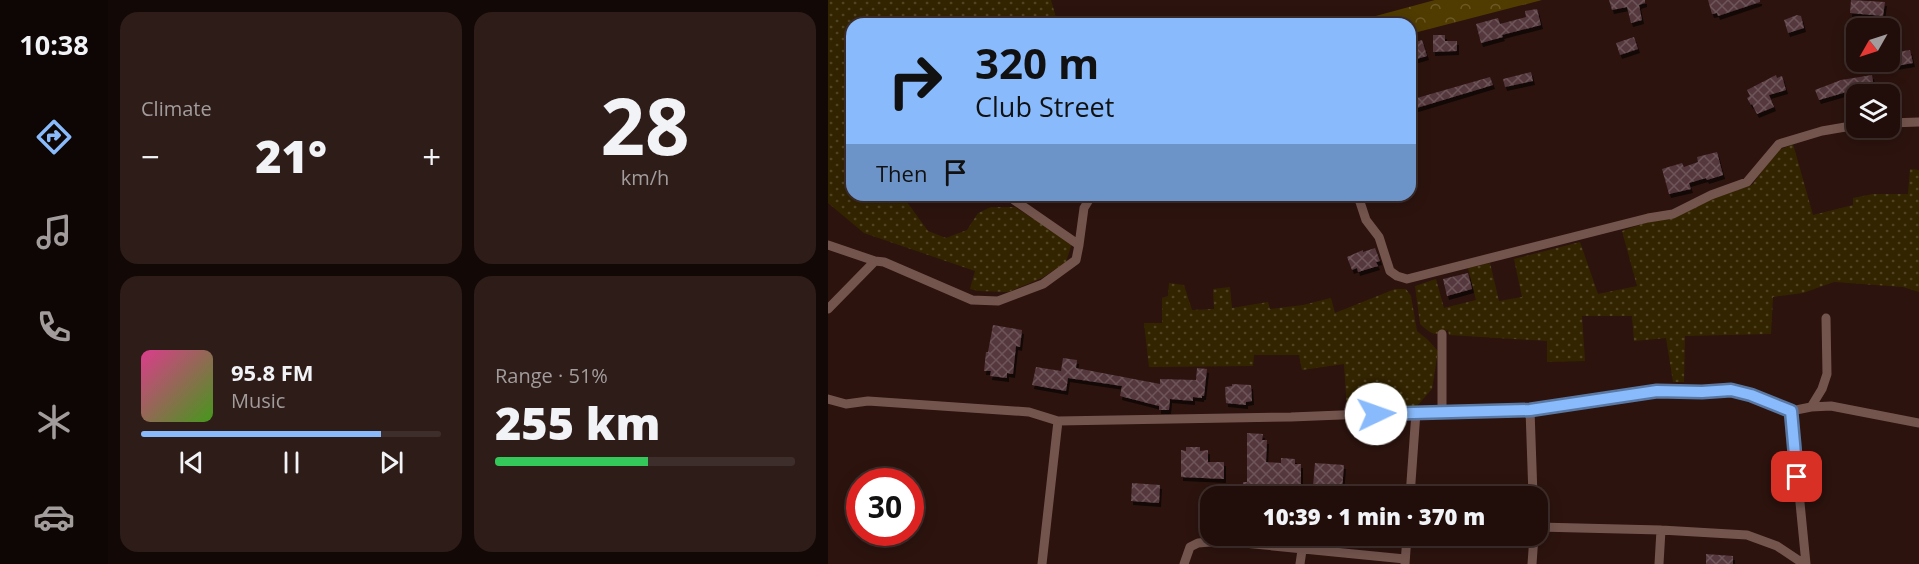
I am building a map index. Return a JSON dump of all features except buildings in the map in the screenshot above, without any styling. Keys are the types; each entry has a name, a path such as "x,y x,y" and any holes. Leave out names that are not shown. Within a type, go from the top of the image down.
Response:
{"street":[{"path":"1900,123 1919,122"},
{"path":"1360,201 1366,220 1379,237 1390,271 1407,279 1648,218 1673,214 1711,195 1747,182 1779,144 1822,131 1846,127"},
{"path":"1016,201 1078,245"},
{"path":"828,245 874,261 884,262 972,300 998,301 1043,284 1076,260 1084,208 1088,201"},
{"path":"828,309 874,261"},
{"path":"1811,406 1822,389 1827,374 1826,318"},
{"path":"1442,334 1442,411"},
{"path":"828,399 846,404 868,402 1029,412 1058,421 1530,410 1657,391 1731,390 1751,395 1791,411 1811,406 1831,406 1919,423"},
{"path":"1530,410 1533,486"},
{"path":"1791,411 1805,564"},
{"path":"1411,486 1416,412"},
{"path":"1042,564 1058,421"},
{"path":"1548,527 1747,535 1777,546 1805,564"},
{"path":"1659,564 1660,530"},
{"path":"1184,564 1190,547 1198,543 1223,541 1405,562 1406,546"},
{"path":"1533,564 1534,546"},
{"path":"1300,564 1302,550"}],"shaded area":[{"path":"828,0 1051,0 1056,18 846,18 846,201 906,201 928,231 946,238 967,230 978,213 991,207 1015,207 1072,243 1066,262 1042,278 1008,292 970,289 975,271 864,233 828,203"},
{"path":"1793,144 1813,215 1853,205 1853,198 1873,194 1908,194 1910,169 1919,170 1919,292 1903,287 1834,282 1803,293 1773,297 1771,334 1685,336 1684,382 1673,382 1666,338 1634,341 1632,316 1582,316 1585,361 1547,362 1547,341 1449,335 1448,330 1436,334 1420,324 1415,286 1436,279 1444,308 1476,300 1468,268 1490,263 1499,301 1522,297 1514,259 1580,242 1598,294 1637,286 1622,231 1752,185 1777,151"},
{"path":"1169,283 1184,285 1192,310 1214,309 1213,289 1230,287 1232,308 1268,302 1270,309 1303,305 1331,298 1335,313 1395,289 1406,289 1411,296 1417,331 1438,351 1432,389 1417,406 1384,410 1347,410 1344,364 1302,370 1299,355 1254,355 1253,366 1149,367 1144,323 1162,323 1162,298 1168,296"}],"green space":[{"path":"1435,0 1542,0 1416,32 1416,18 1368,18"}],"route":[{"path":"1376,414 1530,410 1657,391 1731,390 1751,395 1791,411 1797,477"}]}
